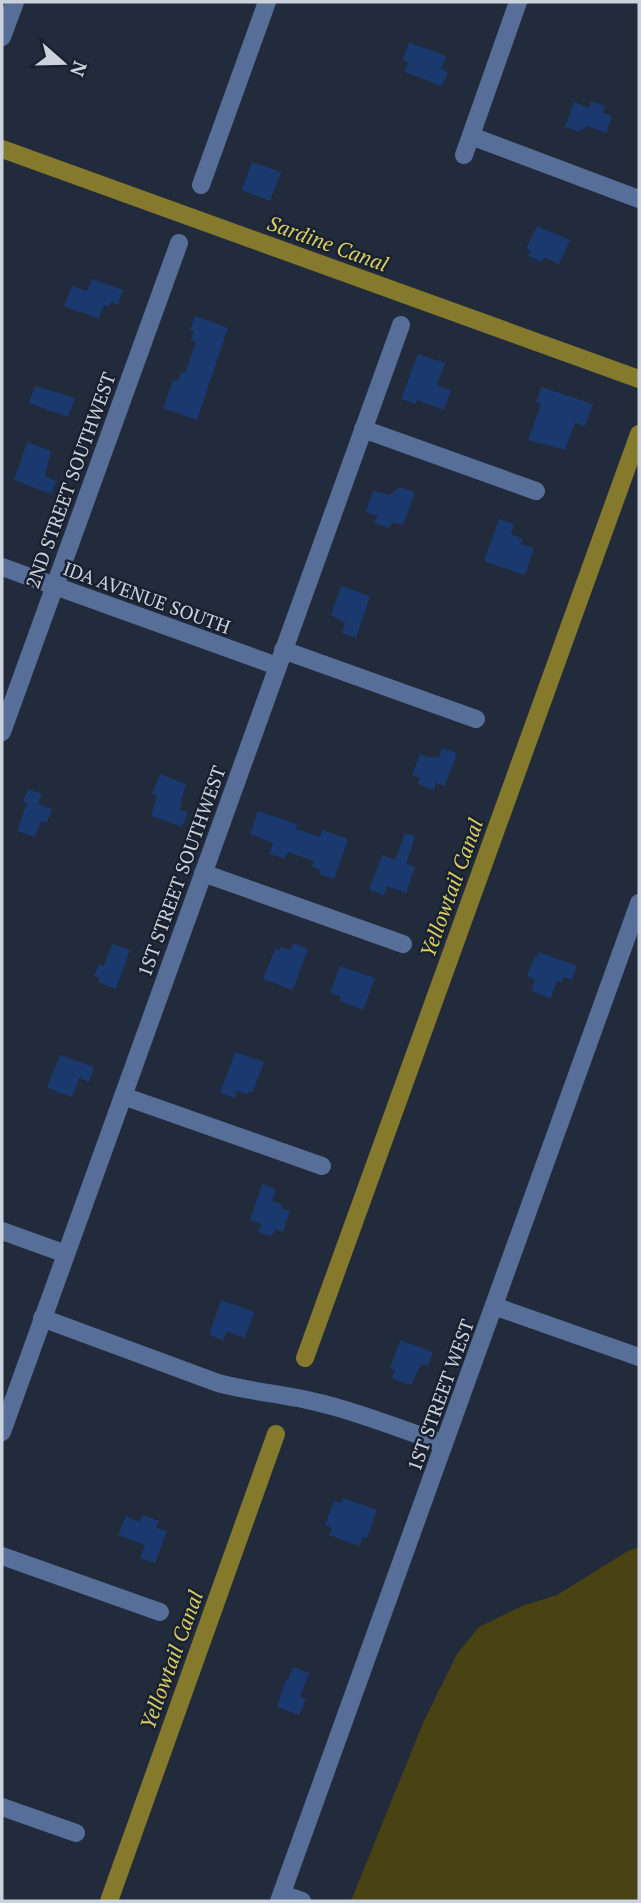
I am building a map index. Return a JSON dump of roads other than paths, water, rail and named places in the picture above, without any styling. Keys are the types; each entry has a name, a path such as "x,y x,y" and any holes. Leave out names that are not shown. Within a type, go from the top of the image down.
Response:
{"street":[{"path":"2,37 15,2"},
{"path":"201,185 267,2"},
{"path":"464,155 518,2"},
{"path":"471,136 639,199"},
{"name":"2ND STREET SOUTHWEST","path":"2,732 178,243"},
{"name":"1ST STREET SOUTHWEST","path":"2,1432 401,325"},
{"path":"363,429 536,491"},
{"name":"IDA AVENUE SOUTH","path":"2,567 54,586 476,719"},
{"path":"203,873 403,944"},
{"name":"1ST STREET WEST","path":"281,1898 639,904"},
{"path":"123,1096 322,1166"},
{"path":"2,1231 66,1254"},
{"path":"494,1306 639,1357"},
{"path":"42,1318 218,1383 317,1402 444,1444"},
{"path":"2,1556 160,1612"},
{"path":"2,1807 76,1833"},
{"path":"281,1898 302,1901"}],"waterway":[{"name":"Sardine Canal","path":"2,149 639,379"},
{"name":"Yellowtail Canal","path":"305,1358 639,434"},
{"name":"Yellowtail Canal","path":"109,1901 276,1434"}]}
